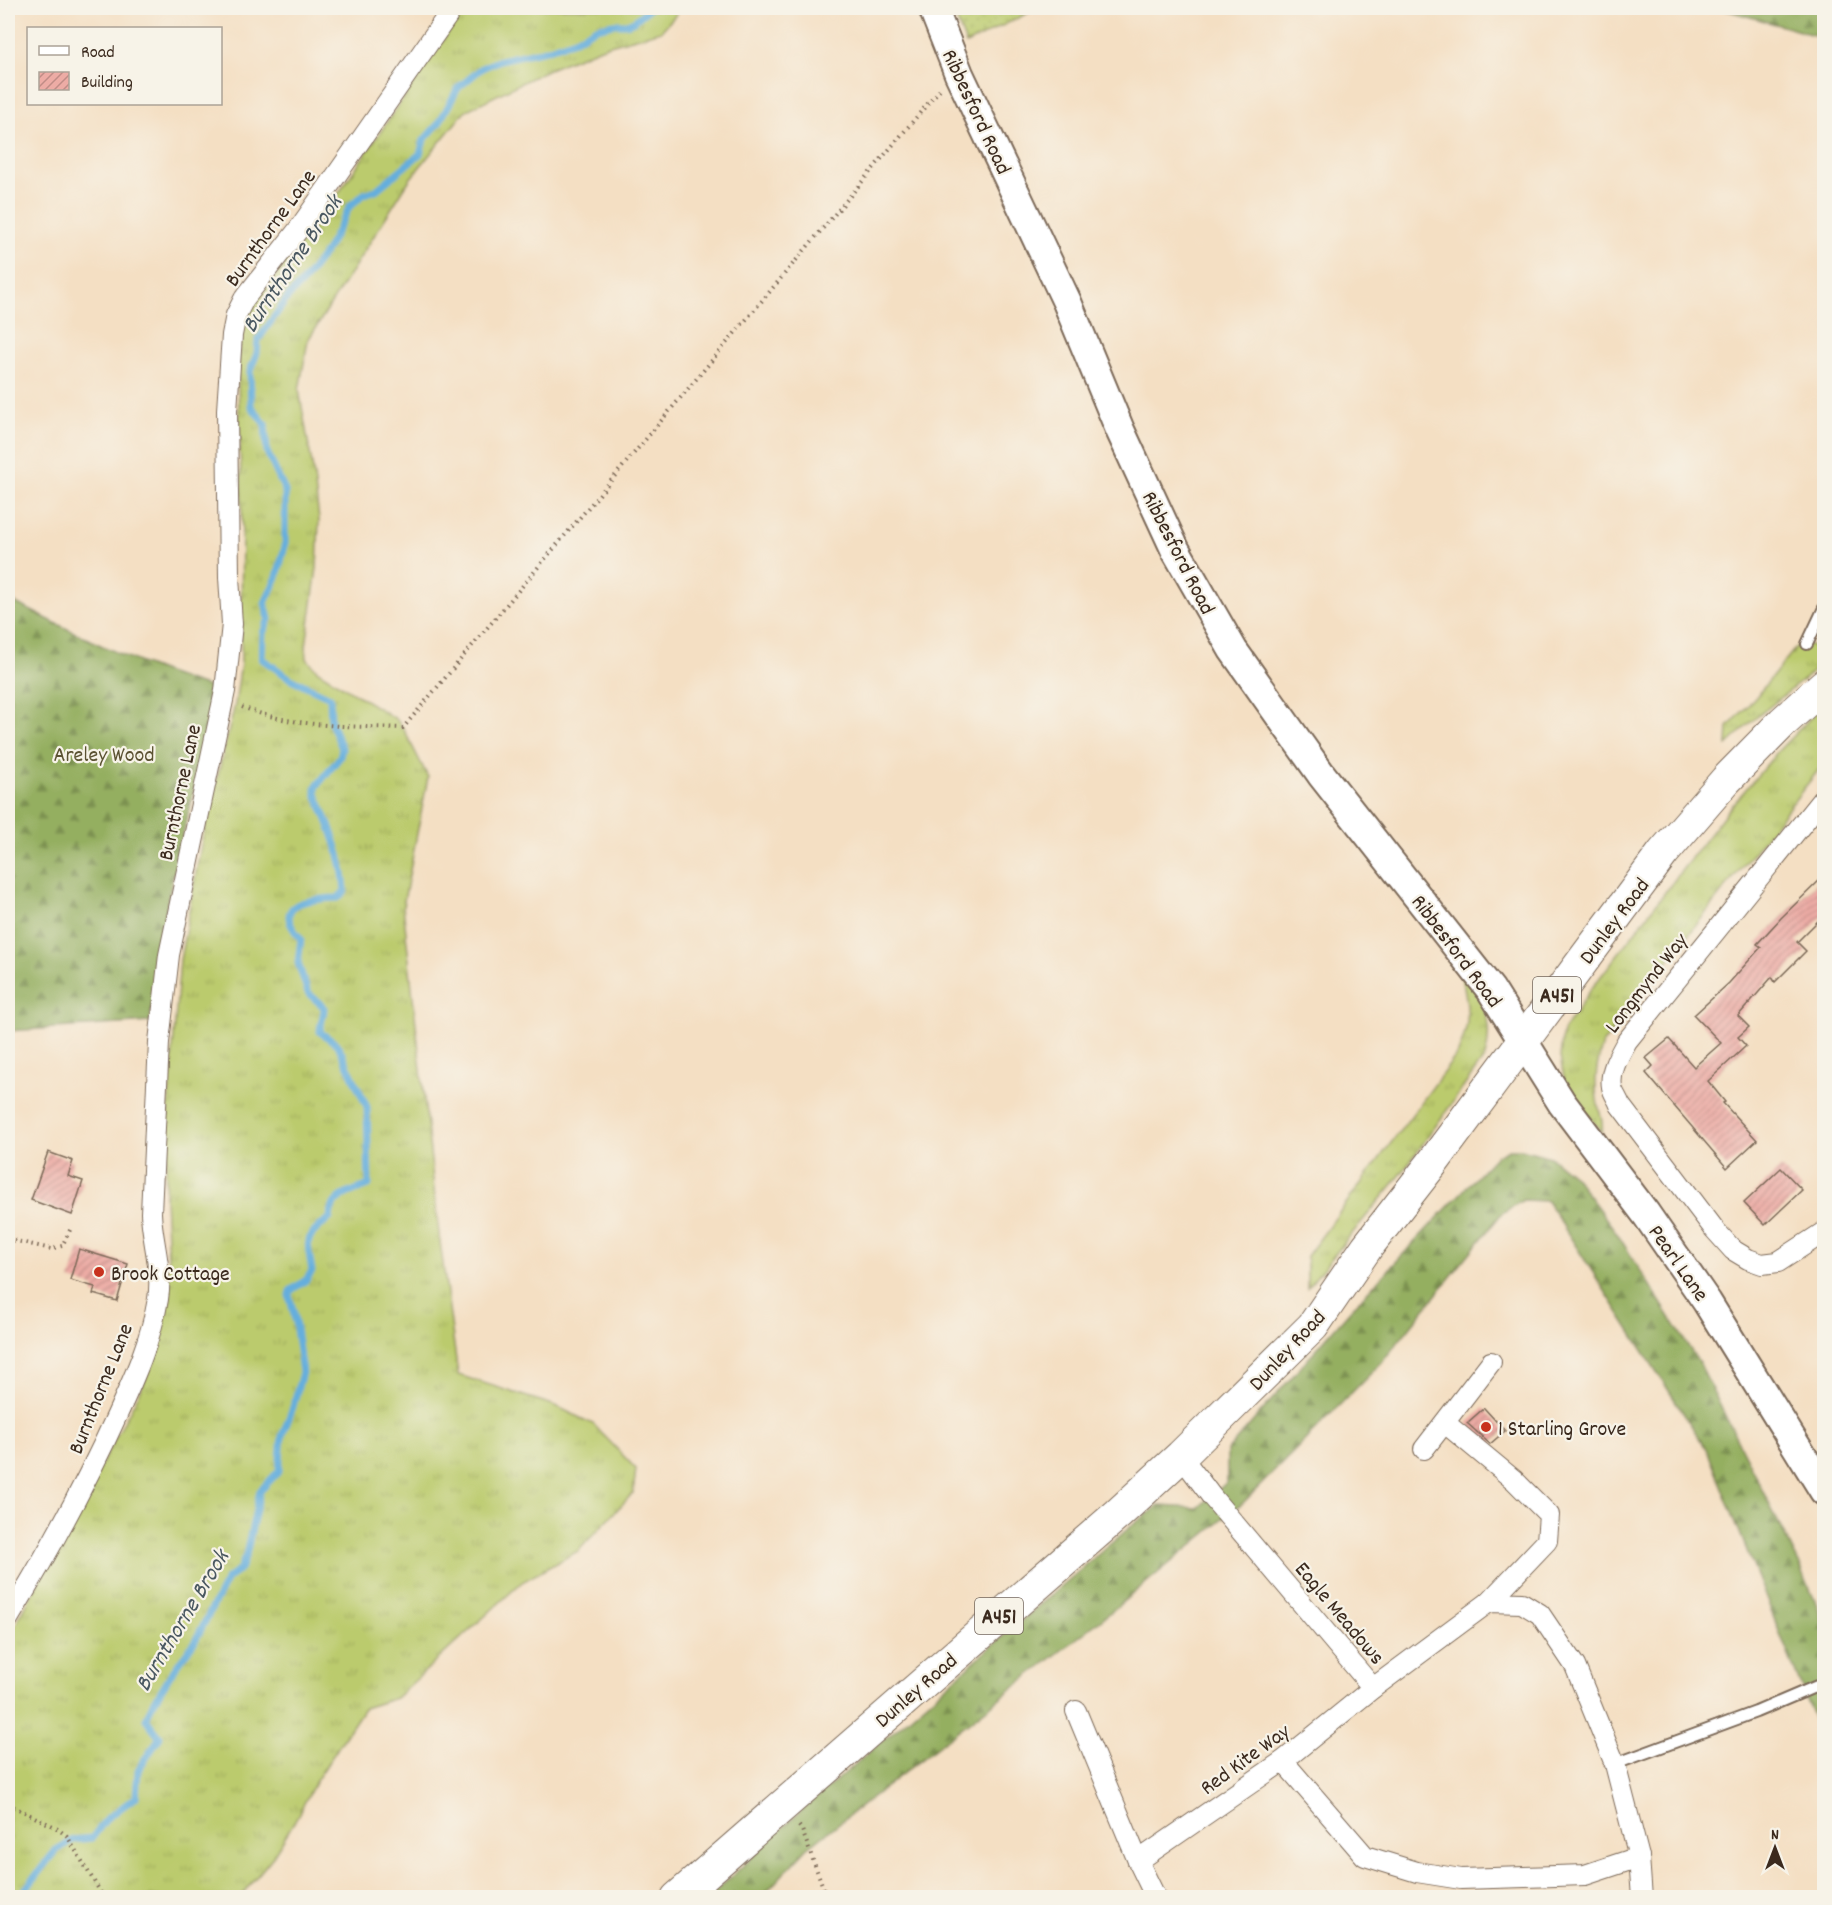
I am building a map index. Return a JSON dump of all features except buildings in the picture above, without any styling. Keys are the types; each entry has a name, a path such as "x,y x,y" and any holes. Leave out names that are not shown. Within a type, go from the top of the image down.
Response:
{"main road":[{"name":"Ribbesford Road","path":"933,8 959,74 1067,302 1120,430 1175,549 1233,650 1320,774 1491,990 1523,1041"},
{"name":"Dunley Road","path":"677,1898 1118,1514 1181,1456 1312,1326 1367,1247 1431,1165 1663,853 1726,780 1782,723 1824,686"},
{"name":"Pearl Lane","path":"1523,1041 1562,1103 1646,1214 1707,1302 1824,1491"}],"street":[{"name":"Burnthorne Lane","path":"8,1619 42,1563 97,1459 135,1374 158,1298 157,1260 151,1213 155,1093 163,1006 169,955 225,691 232,624 229,577 227,410 232,335 236,315 244,299 298,230 453,8"},
{"name":"Longmynd Way","path":"1824,797 1627,1041 1618,1056 1612,1087 1620,1105 1715,1230 1733,1250 1762,1264 1778,1262 1824,1232"},
{"path":"1424,1449 1491,1362"},
{"name":"Eagle Meadows","path":"1181,1456 1212,1497 1373,1688 1489,1602 1547,1541 1549,1515 1514,1480 1445,1423"},
{"path":"1489,1602 1522,1603 1540,1614 1575,1666 1615,1764 1639,1857 1642,1898"},
{"name":"Red Kite Way","path":"1138,1861 1283,1761 1373,1688"},
{"path":"1076,1711 1138,1861 1156,1898"},
{"path":"1283,1761 1365,1856 1417,1872 1461,1879 1585,1875 1639,1857"}],"lane":[{"path":"1807,644 1824,608"},
{"path":"1615,1764 1756,1712 1824,1683"}],"path":[{"path":"225,691 235,705 264,716 297,723 403,728 946,82 959,74"},
{"path":"8,1239 51,1250 62,1246 71,1228"},
{"path":"8,1804 55,1827 67,1836 104,1898"},
{"path":"783,1804 802,1830 827,1898"}],"green space":[{"path":"465,8 682,8 661,31 606,46 549,69 465,111 410,179 308,340 299,390 319,520 317,568 306,646 307,659 318,671 396,719 428,777 403,906 439,1234 458,1375 556,1406 593,1424 636,1469 633,1493 578,1551 522,1582 396,1698 364,1708 316,1781 271,1859 240,1897 8,1898 8,1639 142,1388 170,1300 165,1199 168,1111 180,960 202,840 235,705 241,663 242,512 238,383 239,349 243,325 252,304 321,219"},
{"path":"952,8 1038,8 966,44"},
{"path":"1719,8 1824,8 1824,38"},
{"name":"Areley Wood","path":"8,599 132,659 209,687 208,694 216,697 168,898 157,960 150,1022 8,1031"},
{"path":"1824,626 1824,663 1752,721 1727,745 1728,727 1756,697 1798,645 1814,646"},
{"path":"1824,704 1824,763 1603,1043 1596,1078 1602,1132 1565,1084 1560,1057 1563,1031 1592,988 1724,815 1779,750"},
{"path":"1461,968 1485,1010 1488,1044 1485,1057 1402,1173 1307,1288 1307,1256 1458,1053 1467,1016 1467,1001"},
{"path":"1509,1149 1522,1149 1550,1157 1574,1176 1616,1232 1699,1363 1800,1566 1824,1622 1824,1744 1707,1450 1547,1201 1523,1200 1502,1213 1382,1362 1244,1502 1107,1615 807,1848 762,1897 709,1898 793,1818 1130,1527 1159,1506 1198,1508 1227,1482 1227,1451 1355,1305 1497,1155"}],"waterway":[{"name":"Burnthorne Brook","path":"23,1898 24,1891 56,1850 73,1840 92,1838 107,1818 136,1797 138,1770 160,1737 146,1719 151,1707 195,1641 227,1579 240,1569 246,1555 260,1491 279,1471 282,1436 293,1407 302,1372 289,1295 290,1291 306,1280 312,1271 309,1240 311,1235 330,1218 331,1210 338,1200 369,1185 367,1107 338,1045 320,1032 324,1007 308,993 298,963 301,939 292,927 289,917 291,910 297,905 338,898 345,891 339,853 316,794 316,787 340,757 342,748 331,723 330,697 291,679 262,659 263,633 269,619 265,603 277,577 285,546 285,491 267,452 265,424 251,406 250,371 257,353 258,340 288,297 306,278 328,248 350,206 364,194 376,190 420,154 424,140 439,123 458,88 482,68 500,60 546,50 575,40 596,28 627,24 650,8"}],"place":[{"name":"Brook Cottage","path":"99,1272"},
{"name":"1 Starling Grove","path":"1486,1427"}]}
